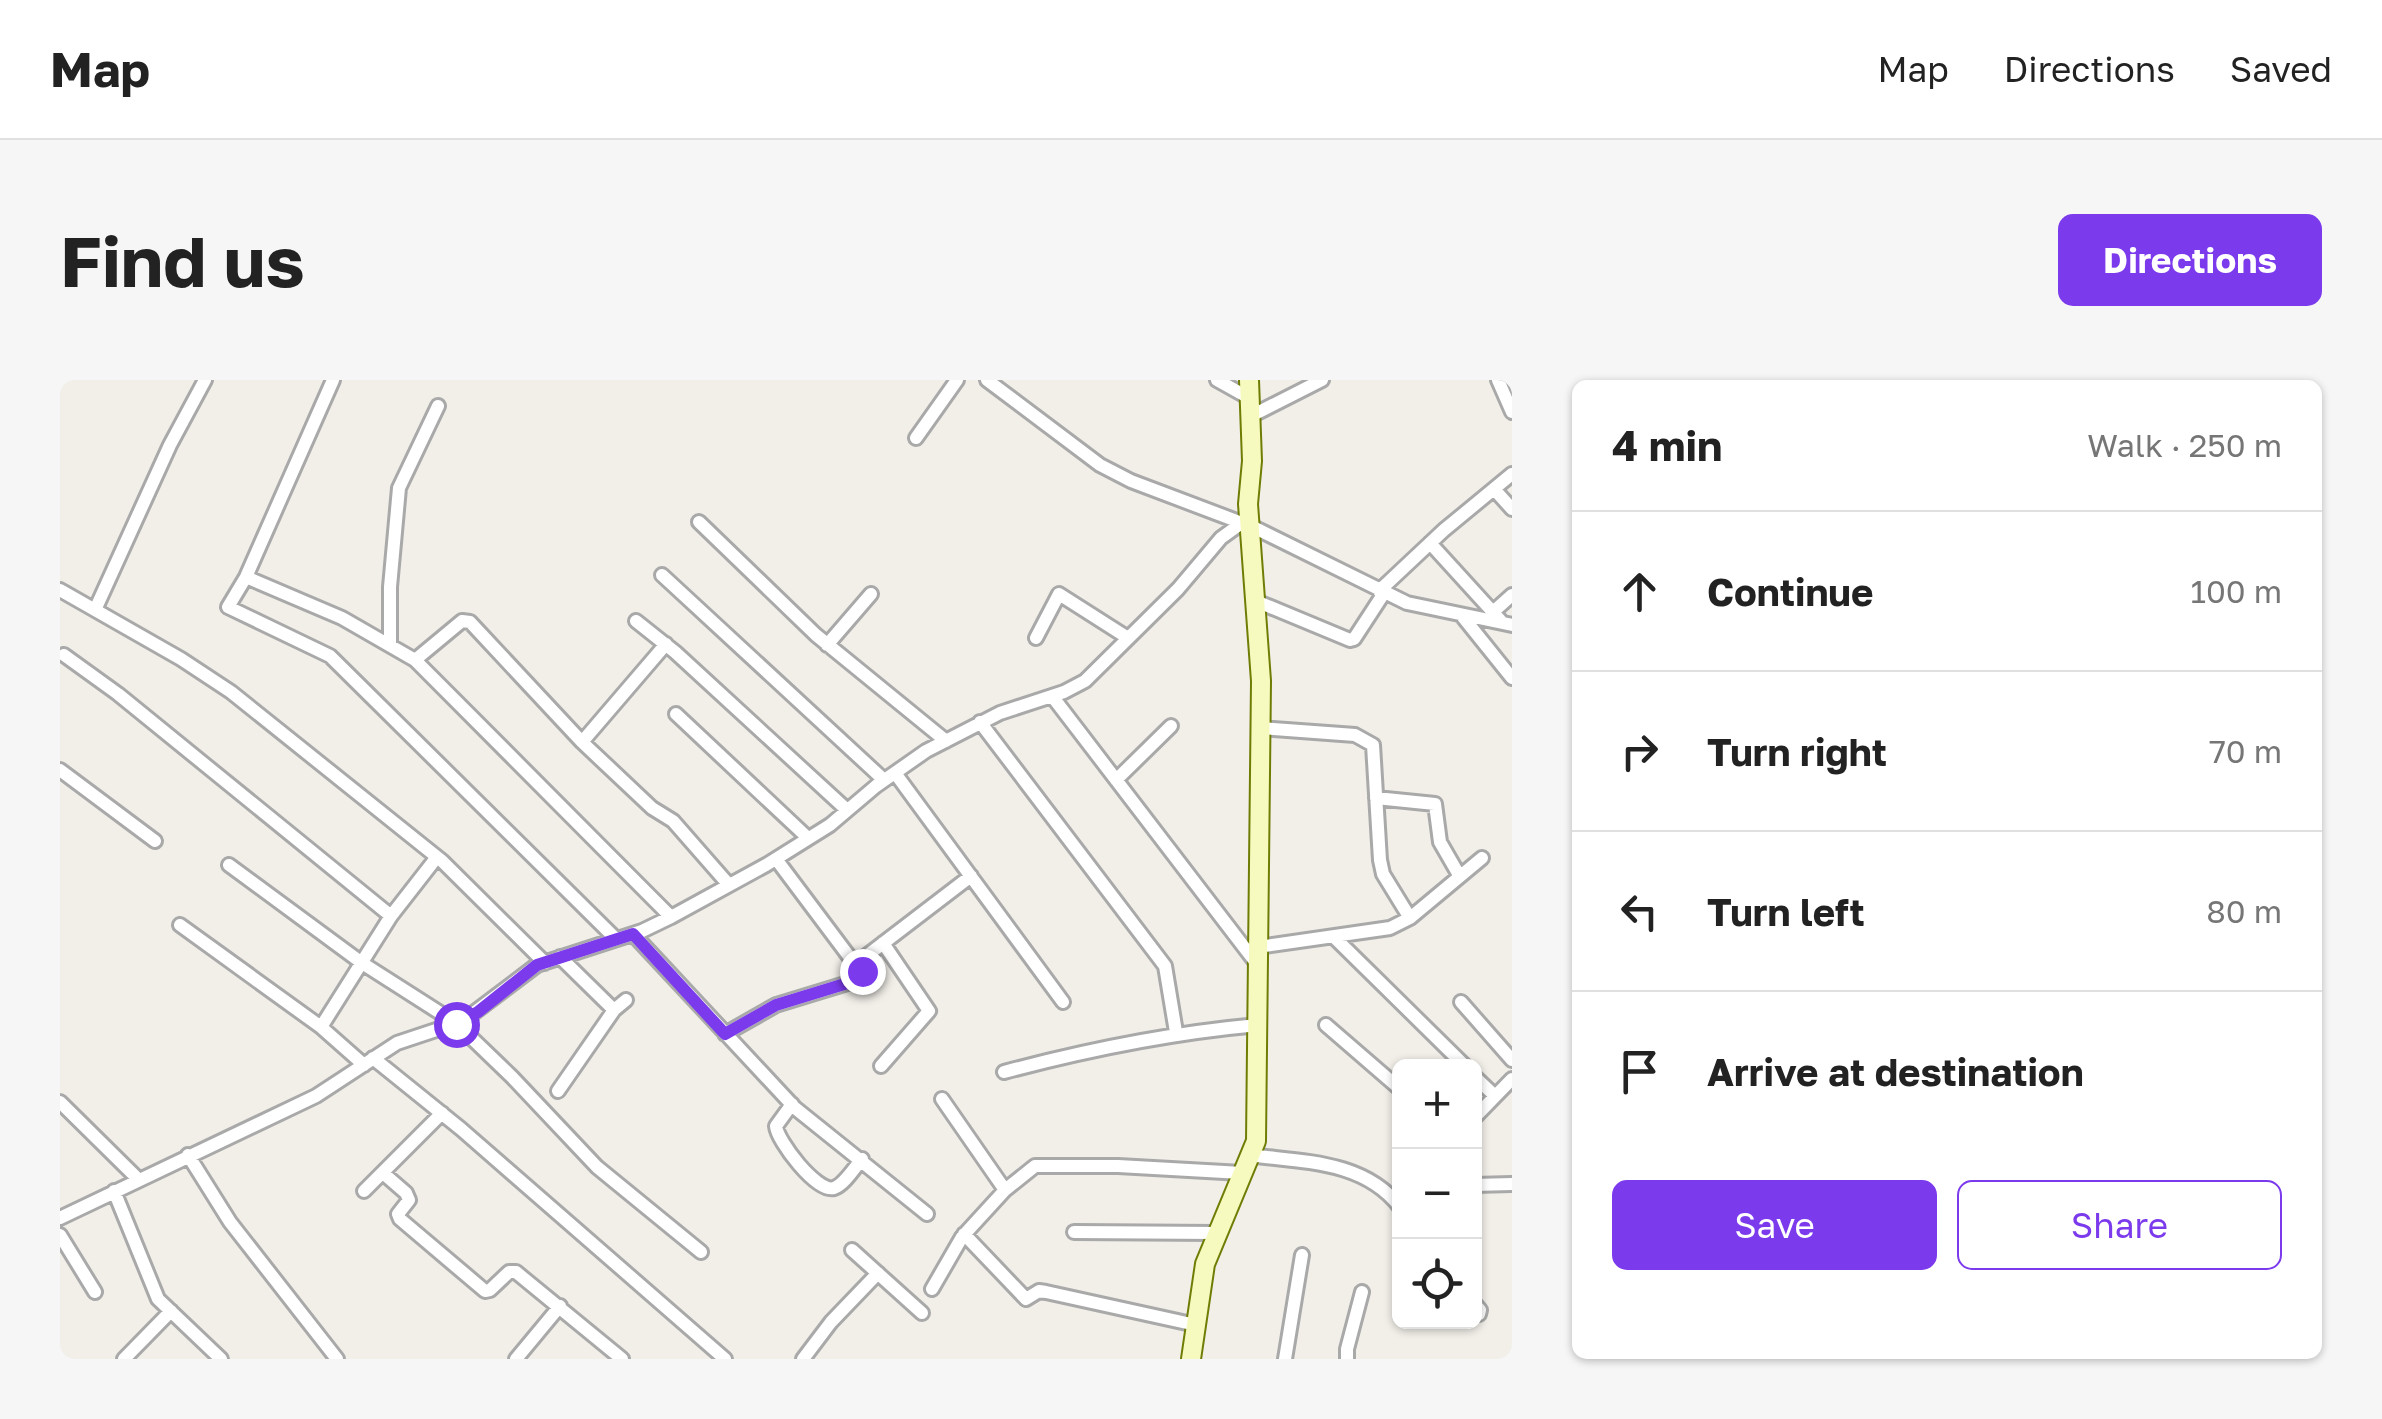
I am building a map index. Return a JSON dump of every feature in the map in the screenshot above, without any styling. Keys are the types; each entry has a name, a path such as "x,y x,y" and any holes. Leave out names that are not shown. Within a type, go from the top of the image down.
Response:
{"main road":[{"path":"1191,1359 1205,1264 1256,1141 1261,728 1256,601 1247,522 1250,398"}],"street":[{"path":"95,610 170,445 205,380"},
{"path":"334,380 246,577 228,607 330,656 616,939"},
{"path":"916,438 957,380"},
{"path":"987,380 1100,465 1131,481 1247,522 1407,603 1463,617 1502,619"},
{"path":"1217,380 1250,398 1322,380"},
{"path":"1498,380 1511,408"},
{"path":"390,644 390,586 400,488 438,406"},
{"path":"1256,601 1354,639 1382,592 1430,543 1512,474"},
{"path":"1494,489 1512,509"},
{"path":"699,522 828,645 946,740"},
{"path":"60,1218 316,1096 397,1043 456,1024 478,1012 526,971 671,917 776,859 946,740 980,722 1085,682 1178,589 1221,538 1247,522"},
{"path":"1430,543 1502,619"},
{"path":"662,575 890,776 1063,1002"},
{"path":"246,577 342,618 415,660 671,917"},
{"path":"60,590 181,658 231,692 437,857 545,963"},
{"path":"828,645 871,594"},
{"path":"1036,638 1059,594 1128,638"},
{"path":"1502,619 1512,595"},
{"path":"1463,617 1512,678"},
{"path":"636,620 848,810"},
{"path":"415,660 462,621 470,622 582,742 652,808 673,821 730,885"},
{"path":"582,742 666,644"},
{"path":"64,655 162,729 390,916"},
{"path":"1052,696 1258,956 1390,928 1410,918 1482,858"},
{"path":"676,714 808,838"},
{"path":"980,722 1164,966 1176,1032"},
{"path":"1116,780 1170,726"},
{"path":"1261,728 1355,735 1373,745 1383,874 1410,918"},
{"path":"60,770 155,841"},
{"path":"1376,798 1436,804 1440,842 1459,874"},
{"path":"321,1026 390,916 437,857"},
{"path":"725,1034 776,1005 861,979 862,971 776,859"},
{"path":"229,864 362,963 456,1024 598,1168 701,1252"},
{"path":"856,964 970,876"},
{"path":"180,926 442,1113 726,1359"},
{"path":"633,934 792,1104 927,1214"},
{"path":"1335,938 1458,1059"},
{"path":"881,1066 929,1011 883,944"},
{"path":"560,957 614,1010"},
{"path":"558,1091 614,1010 626,1000"},
{"path":"1461,1002 1512,1060"},
{"path":"1326,1024 1392,1082"},
{"path":"1004,1072 1176,1032 1258,1025"},
{"path":"1482,1109 1512,1079"},
{"path":"1482,1084 1494,1096"},
{"path":"942,1099 1004,1190"},
{"path":"60,1102 138,1179"},
{"path":"792,1104 776,1126 777,1138 818,1184 836,1187 862,1159"},
{"path":"364,1190 442,1113"},
{"path":"188,1155 230,1222 337,1359"},
{"path":"932,1289 964,1234 1004,1190 1035,1166 1246,1164 1346,1168 1392,1192"},
{"path":"383,1172 406,1193 408,1200 398,1214 400,1220 485,1290 509,1272 516,1272 622,1359"},
{"path":"1482,1185 1512,1184"},
{"path":"114,1191 158,1299 221,1359"},
{"path":"1074,1232 1217,1233"},
{"path":"964,1234 1026,1299 1046,1292 1196,1326"},
{"path":"60,1235 95,1292"},
{"path":"852,1250 922,1313"},
{"path":"1285,1359 1302,1255"},
{"path":"803,1359 831,1322 878,1273"},
{"path":"1347,1359 1362,1292"},
{"path":"516,1359 560,1306"},
{"path":"124,1359 170,1311"}],"route":[{"path":"456,1024 478,1012 537,965 633,934 725,1034 776,1005 861,979 862,971"}]}
